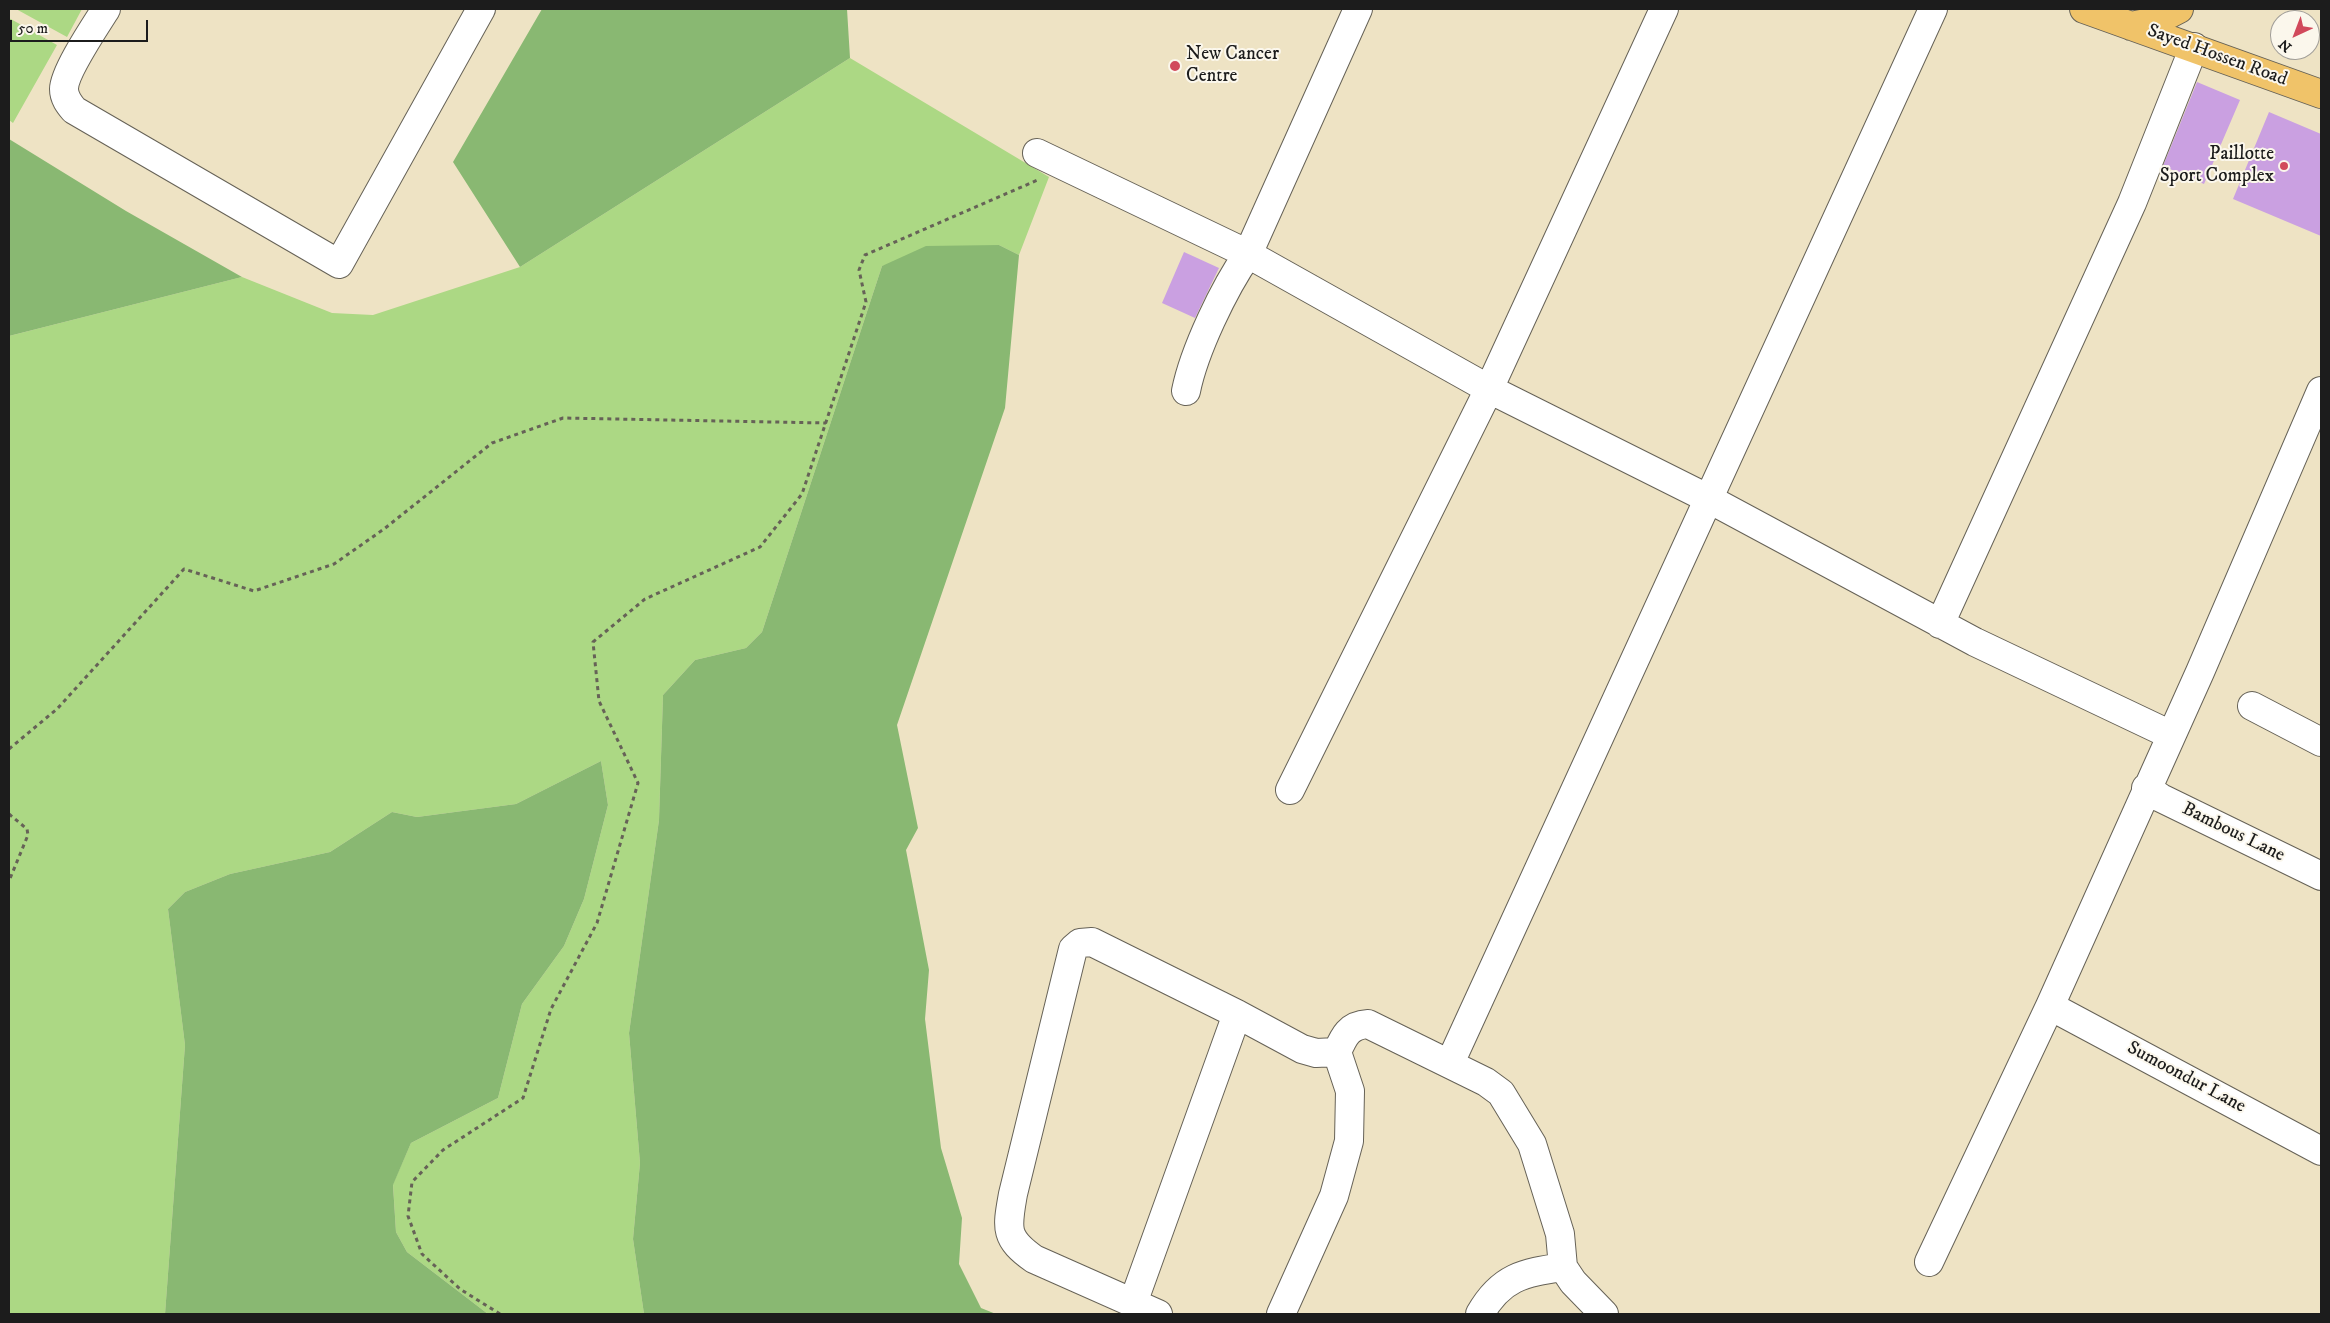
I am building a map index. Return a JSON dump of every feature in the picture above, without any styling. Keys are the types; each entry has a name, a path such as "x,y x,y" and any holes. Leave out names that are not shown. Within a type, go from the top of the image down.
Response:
{"main road":[{"name":"Sayed Hossen Road","path":"2084,9 2321,94"},
{"path":"2131,26 2156,21 2179,9"},
{"path":"2183,9 2185,26 2194,47"}],"street":[{"path":"106,9 72,66 64,88 66,100 74,110 339,264 481,9"},
{"path":"1186,391 1190,370 1213,318 1233,275 1248,254 1358,9"},
{"path":"1290,790 1489,389 1664,9"},
{"path":"1450,1064 1933,9"},
{"path":"1940,624 2132,203 2194,47"},
{"path":"1037,153 1248,254 1489,389 1709,499 1940,624 2171,735"},
{"path":"1929,1262 2050,1006 2248,563 2321,391"},
{"path":"2252,706 2321,742"},
{"name":"Bambous Lane","path":"2146,788 2161,798 2321,876"},
{"path":"1158,1314 1034,1259 1017,1246 1010,1232 1013,1194 1073,949 1080,943 1092,942 1237,1014 1302,1049 1316,1052 1337,1052"},
{"name":"Sumoondur Lane","path":"2050,1006 2321,1151"},
{"path":"1133,1303 1237,1014"},
{"path":"1281,1314 1334,1196 1349,1141 1350,1091 1337,1052 1350,1028 1357,1024 1368,1024 1486,1082 1501,1093 1516,1114 1532,1144 1560,1234 1562,1267 1573,1282 1604,1314"},
{"path":"1480,1314 1492,1296 1520,1274 1562,1267"}],"path":[{"path":"500,1314 460,1288 422,1254 408,1216 412,1182 444,1150 523,1098 551,1009 597,923 638,783 600,701 593,642 645,599 760,547 802,494 866,302 859,270 865,255 1067,167"},
{"path":"9,749 57,709 184,569 254,591 334,564 384,529 492,443 563,418 826,422"},
{"path":"9,814 27,829 28,835 9,881"}],"green space":[{"path":"16,9 82,9 67,37"},
{"path":"542,9 847,9 850,58 520,267 453,162"},
{"path":"9,18 57,45 13,123 9,120"},
{"path":"850,58 1049,177 1019,255 999,245 882,266 762,632 746,648 695,660 663,695 659,820 629,1033 640,1163 633,1239 644,1314 488,1314 407,1252 396,1232 393,1184 411,1143 498,1098 522,1004 564,946 584,899 608,805 601,761 516,804 417,817 392,812 330,852 230,874 185,892 168,909 185,1045 165,1314 9,1314 9,336 242,277 332,313 373,315 520,267"},
{"path":"9,139 126,211 242,277 9,336"},
{"path":"999,245 1019,255 1005,408 897,725 918,828 906,850 929,970 925,1019 941,1148 962,1218 959,1264 981,1308 996,1314 644,1314 633,1239 640,1163 629,1033 659,820 663,695 695,660 746,648 762,632 882,266 926,246"},
{"path":"601,761 608,805 584,899 564,946 522,1004 498,1098 411,1143 393,1185 396,1232 407,1252 488,1314 165,1314 185,1045 168,909 185,892 230,874 330,852 392,812 417,817 516,804"}],"building":[{"path":"2197,82 2240,100 2204,184 2163,166"},
{"name":"Paillotte Sport Complex","path":"2269,112 2321,134 2321,236 2233,199"},
{"path":"1184,252 1219,268 1195,318 1162,303"}],"place":[{"name":"New Cancer Centre","path":"1175,66"},
{"name":"Paillotte Sport Complex","path":"2284,166"}]}
